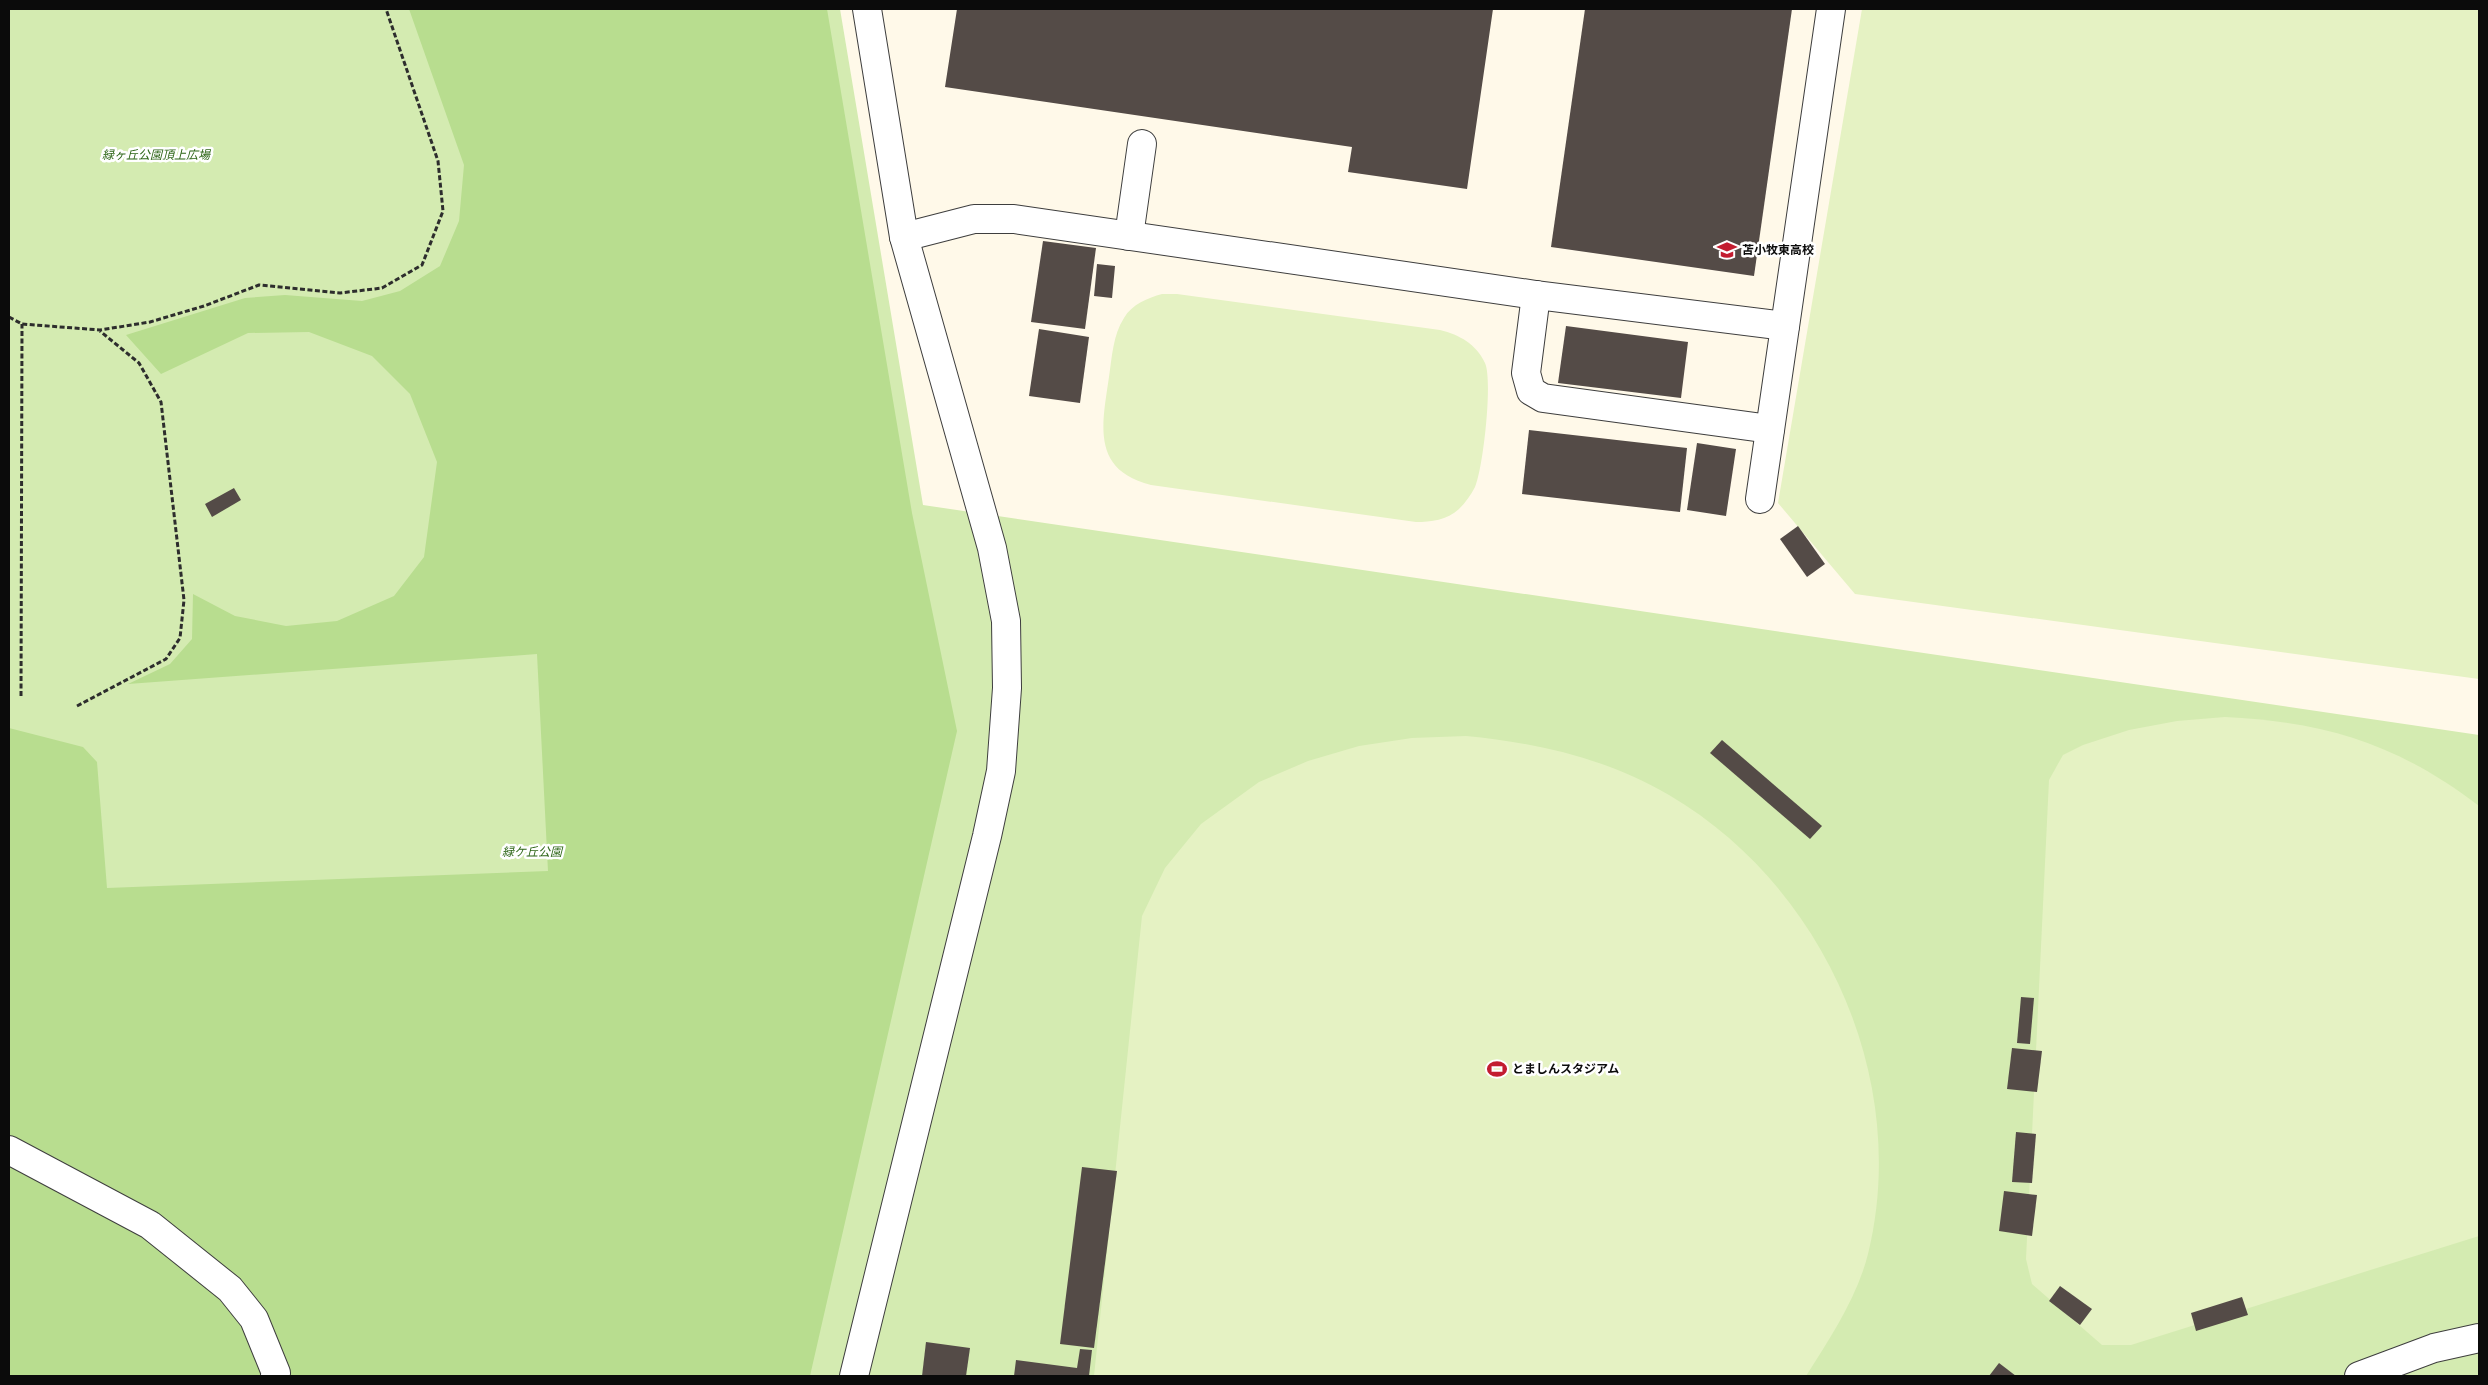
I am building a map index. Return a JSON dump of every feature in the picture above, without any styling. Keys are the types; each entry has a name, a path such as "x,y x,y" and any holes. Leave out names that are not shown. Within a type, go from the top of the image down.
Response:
{"street":[{"path":"854,1376 989,826 1001,771 1007,688 1006,621 992,548 904,237 867,9"},
{"path":"1760,499 1831,9"},
{"path":"1129,236 1142,144"},
{"path":"904,237 974,219 1014,219 1536,295 1785,326"},
{"path":"1536,295 1526,373 1531,391 1543,398 1770,429"},
{"path":"9,1150 150,1225 230,1289 254,1319 276,1376"},
{"path":"2359,1376 2434,1348 2479,1338"}],"path":[{"path":"9,317 22,324 100,330 150,322 204,306 259,285 340,293 382,288 422,264 443,211 438,161 386,9"},
{"path":"21,696 22,324"},
{"path":"77,706 166,659 180,638 184,600 161,402 138,363 100,330"}],"green space":[{"name":"緑ケ丘公園","path":"9,9 840,9 923,505 2479,735 2479,1376 9,1376"},
{"path":"409,9 827,9 912,513 957,731 810,1376 9,1376 9,728 83,747 97,762 107,888 548,871 537,654 128,684 170,664 192,639 193,594 235,616 286,626 337,621 394,596 424,557 437,462 410,394 372,356 309,332 248,333 161,374 126,335 245,298 285,295 362,301 400,291 440,266 459,221 464,165"},
{"path":"1862,9 2479,9 2479,679 1855,594 1778,503"},
{"path":"1162,294 1177,294 1440,330 1467,341 1485,363 1488,387 1481,463 1475,487 1466,502 1454,513 1444,518 1416,522 1151,485 1132,478 1118,469 1109,457 1103,428 1115,339 1120,325 1131,309 1151,297"},
{"path":"2225,717 2296,724 2360,740 2390,752 2419,767 2479,806 2479,1236 2131,1345 2102,1345 2032,1284 2026,1259 2049,780 2063,755 2083,745 2129,730 2177,721"},
{"name":"とましんスタジアム","path":"1466,736 1519,743 1570,754 1621,771 1669,795 1724,833 1771,880 1811,934 1842,993 1865,1056 1877,1121 1878,1188 1868,1254 1850,1302 1833,1332 1806,1376 1094,1376 1142,916 1165,868 1201,824 1259,782 1308,761 1359,746 1412,738"}],"building":[{"path":"957,9 1493,9 1467,189 1348,172 1352,147 945,87"},
{"path":"1585,9 1792,9 1754,276 1551,247"},
{"path":"1043,241 1096,248 1085,329 1031,322"},
{"path":"1097,264 1115,266 1112,298 1094,296"},
{"path":"1566,326 1688,342 1681,398 1558,383"},
{"path":"1039,329 1089,337 1080,403 1029,396"},
{"path":"1529,430 1687,448 1680,512 1522,494"},
{"path":"1697,443 1736,449 1726,516 1687,510"},
{"path":"234,488 241,500 212,517 205,504"},
{"path":"1798,526 1825,564 1807,577 1780,539"},
{"path":"1722,740 1822,826 1810,839 1710,753"},
{"path":"2021,997 2034,998 2030,1044 2017,1043"},
{"path":"2012,1048 2042,1051 2037,1092 2007,1089"},
{"path":"2016,1132 2036,1134 2032,1183 2012,1182"},
{"path":"1082,1167 1117,1171 1094,1348 1060,1344"},
{"path":"2004,1191 2037,1195 2032,1236 1999,1231"},
{"path":"2060,1286 2092,1309 2080,1325 2049,1301"},
{"path":"2242,1297 2248,1315 2196,1331 2191,1313"},
{"path":"926,1342 970,1348 966,1376 922,1376"},
{"path":"1080,1349 1092,1350 1089,1376 1014,1376 1016,1360 1077,1368"},
{"path":"1999,1363 2016,1376 1989,1376"}],"place":[{"name":"苫小牧東高校","path":"1727,250"},
{"name":"とましんスタジアム","path":"1497,1069"}],"park label":[{"name":"緑ヶ丘公園頂上広場","path":"156,155"}]}
